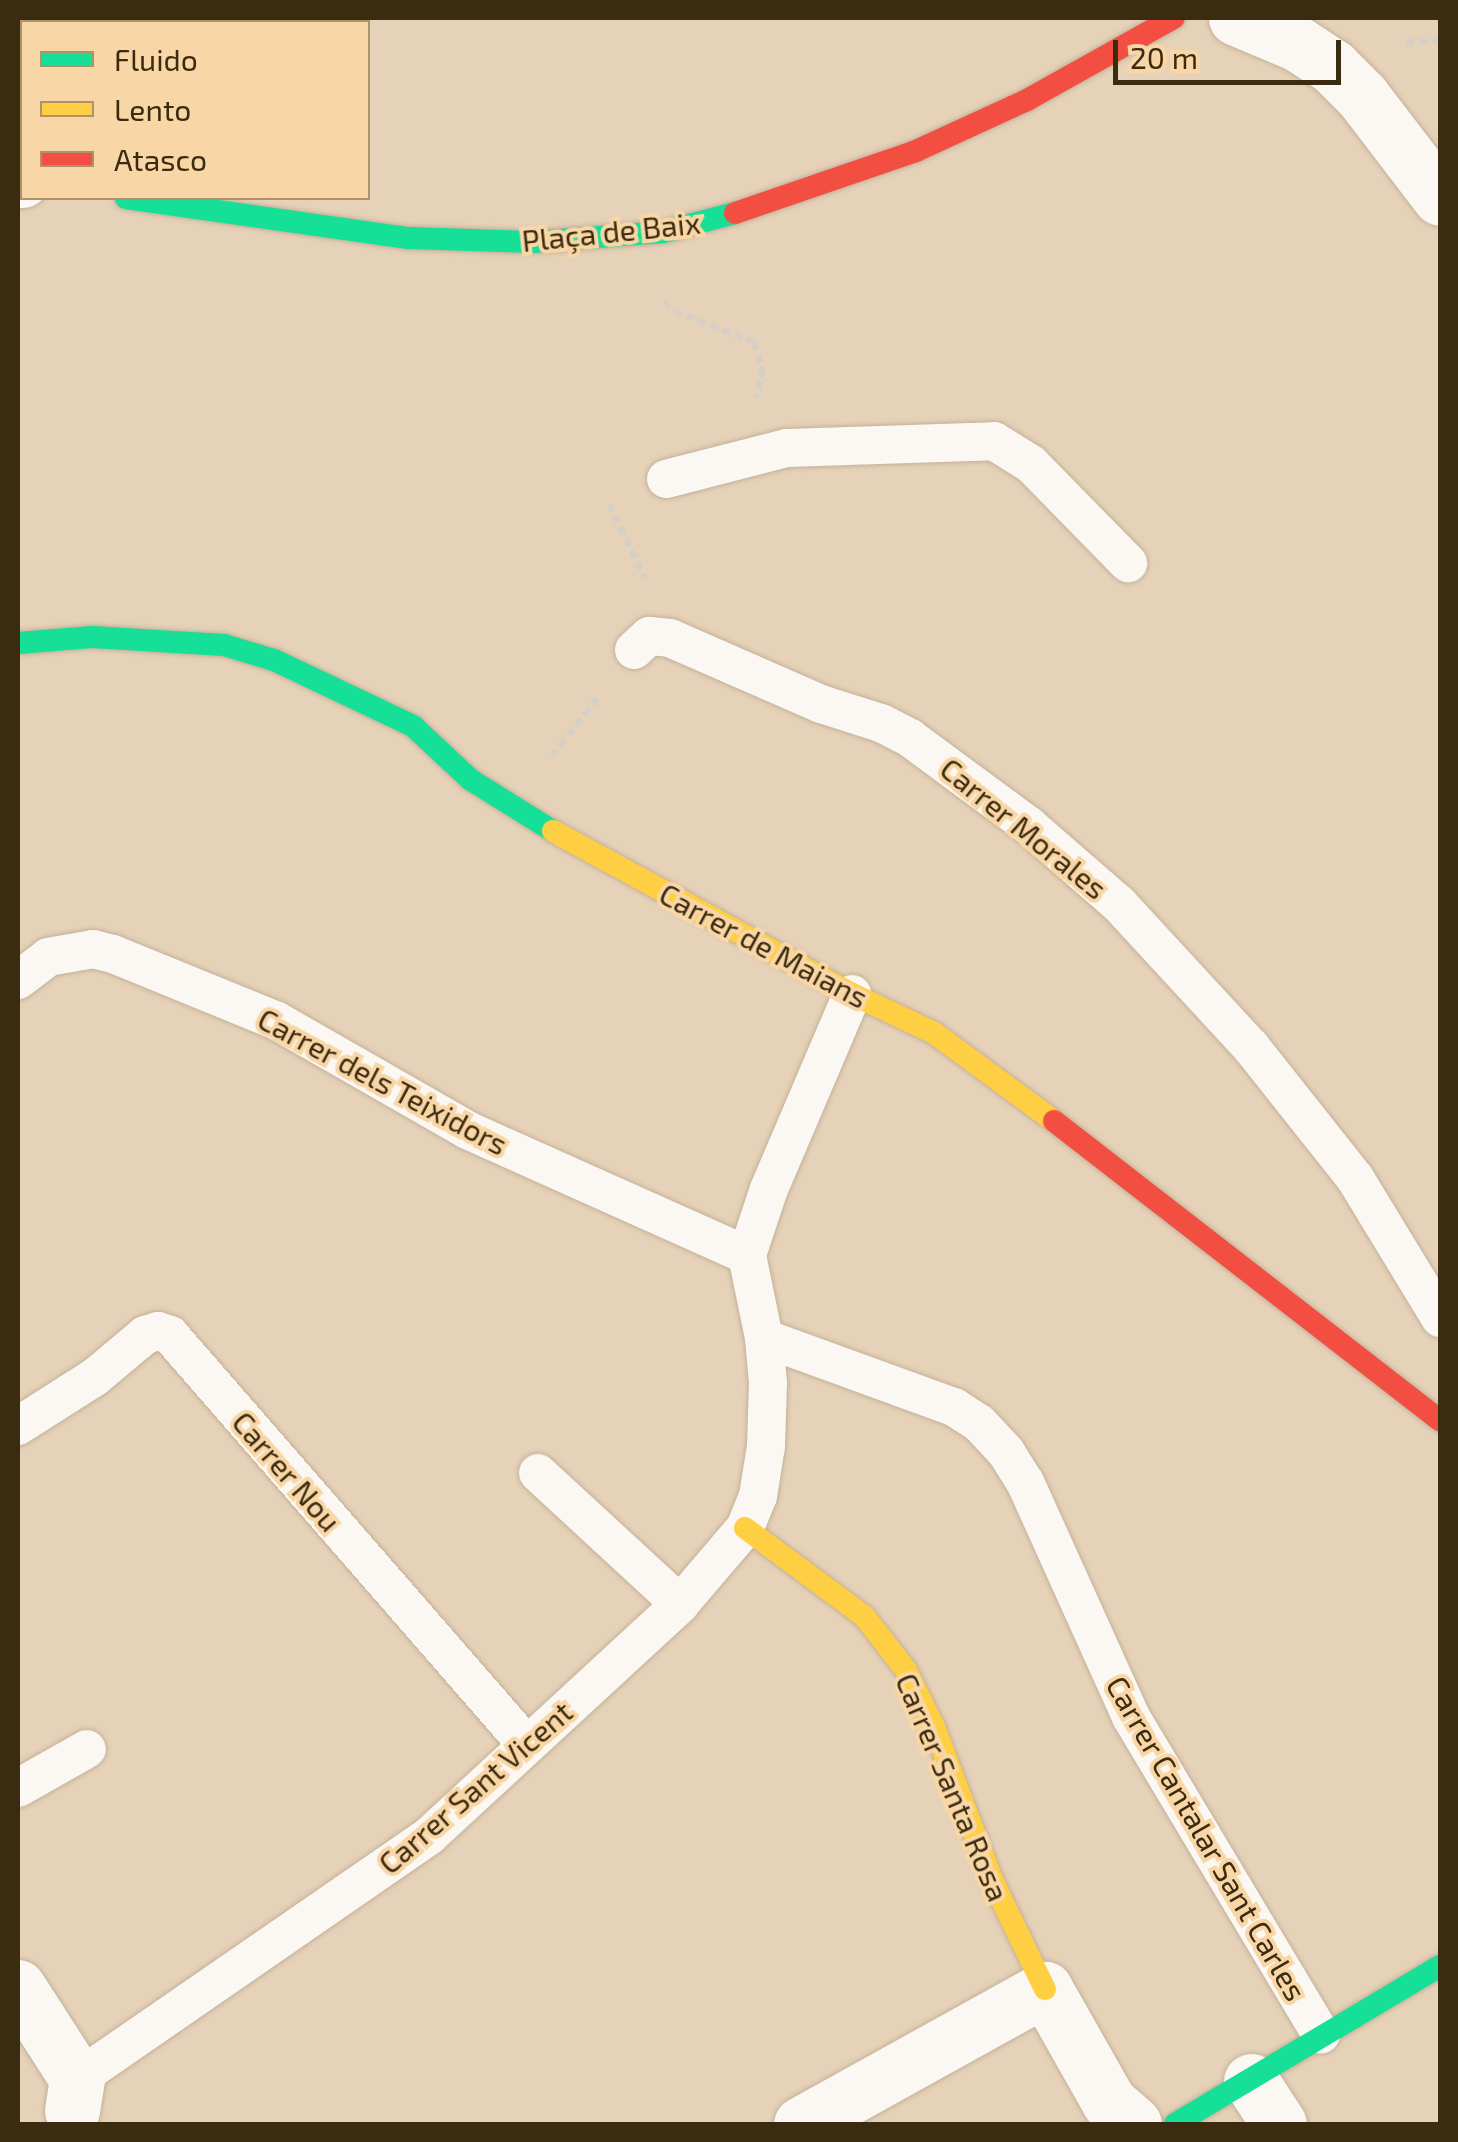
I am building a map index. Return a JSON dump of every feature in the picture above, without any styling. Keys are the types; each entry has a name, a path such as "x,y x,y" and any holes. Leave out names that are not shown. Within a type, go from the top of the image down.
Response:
{"street":[{"name":"Plaça de Baix","path":"138,200 293,225 408,238 533,242 664,232 775,203 916,151 1027,100 1174,18"},
{"path":"1236,18 1281,36 1333,67 1362,96 1440,198"},
{"name":"Carrer de Maians","path":"18,643 129,638 224,646 274,660 413,726 471,780 511,808 852,994 934,1033 996,1075 1440,1420"},
{"name":"Carrer Santa Rosa","path":"745,1528 864,1616 906,1670 934,1727 992,1882 1045,1989 1110,2102 1144,2123"},
{"path":"1144,2123 1265,2103 1321,2035 1440,1966"},
{"path":"18,1987 70,2110"},
{"path":"802,2124 1045,1989"}],"lane":[{"path":"666,479 788,448 994,441 1016,450 1128,563"},
{"name":"Carrer Morales","path":"634,650 650,636 670,638 821,704 881,722 910,738 1028,825 1118,904 1262,1060 1355,1178 1440,1318"},
{"name":"Carrer dels Teixidors","path":"18,980 29,968 59,954 93,949 112,954 277,1021 467,1130 747,1255"},
{"path":"745,1528 758,1496 766,1446 764,1338 747,1255 769,1189 852,994"},
{"name":"Carrer Nou","path":"18,1426 83,1385 144,1335 158,1330 170,1334 526,1744"},
{"name":"Carrer Cantalar Sant Carles","path":"764,1338 954,1406 979,1423 1006,1452 1025,1482 1132,1717 1321,2035"},
{"path":"538,1473 680,1604"},
{"name":"Carrer Sant Vicent","path":"70,2110 429,1836 680,1604 745,1528"},
{"path":"18,1788 87,1749"}],"path":[{"path":"511,808 634,650"}],"traffic: fast":[{"path":"140,200 408,238 533,242 663,232 735,213"},
{"path":"18,643 92,637 224,645 274,660 413,726 471,780 553,831"},
{"path":"1175,2124 1440,1966"}],"traffic: slow":[{"path":"553,831 852,994 934,1033 1054,1121"},
{"path":"745,1528 864,1616 906,1670 934,1727 993,1882 1045,1989"}],"traffic: jam":[{"path":"735,213 916,151 1027,100 1174,18"},
{"path":"1054,1121 1440,1420"}]}
